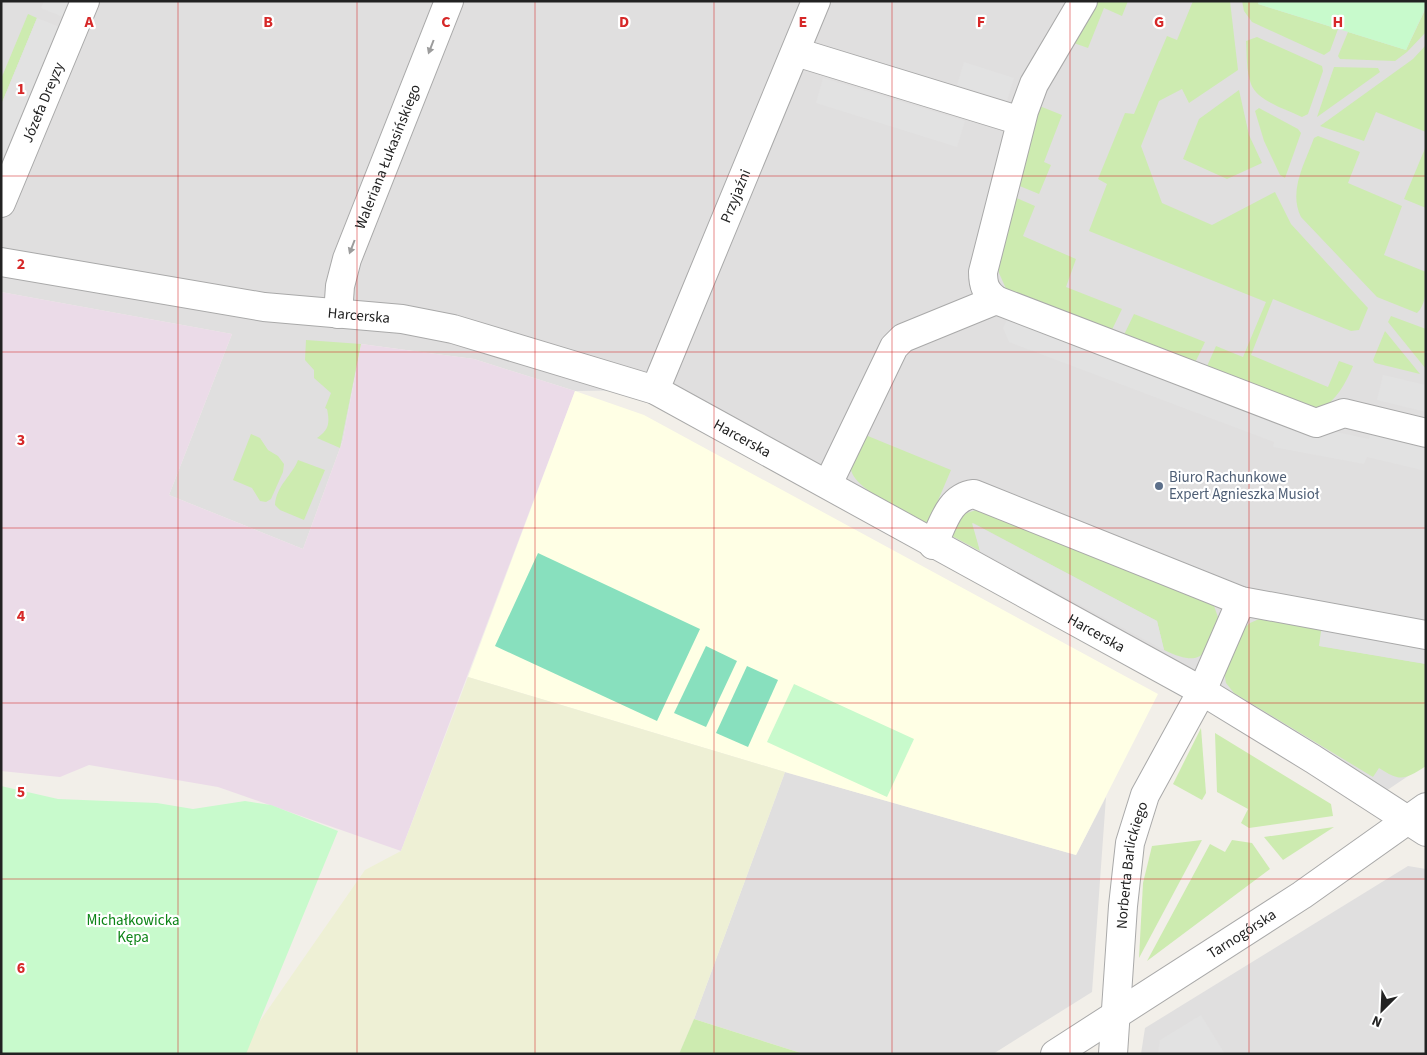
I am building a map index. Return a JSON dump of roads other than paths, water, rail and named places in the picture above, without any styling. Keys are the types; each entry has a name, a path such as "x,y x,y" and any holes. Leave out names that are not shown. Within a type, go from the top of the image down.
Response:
{"street":[{"name":"Józefa Dreyzy","path":"1,203 84,1"},
{"name":"Waleriana Łukasińskiego","path":"338,314 340,286 347,259 449,1"},
{"name":"Przyjaźni","path":"655,390 816,1"},
{"path":"1084,1 1034,84 1021,121 983,272 986,292 996,300 1316,422 1344,413 1426,434"},
{"path":"796,52 1021,121"},
{"name":"Harcerska","path":"1,262 271,308 402,320 453,329 655,390 828,484 933,545 1202,691 1313,759 1419,820"},
{"path":"828,484 899,342 917,332 996,300"},
{"path":"933,545 956,501 964,495 974,494 1241,601 1426,635"},
{"name":"Norberta Barlickiego","path":"1113,1054 1129,848 1145,795 1202,691 1241,601"},
{"name":"Tarnogórska","path":"1056,1054 1419,820"}],"place":[{"name":"Biuro Rachunkowe Expert Agnieszka Musioł","path":"1159,486"}],"park label":[{"name":"Michałkowicka Kępa","path":"133,928"}]}
